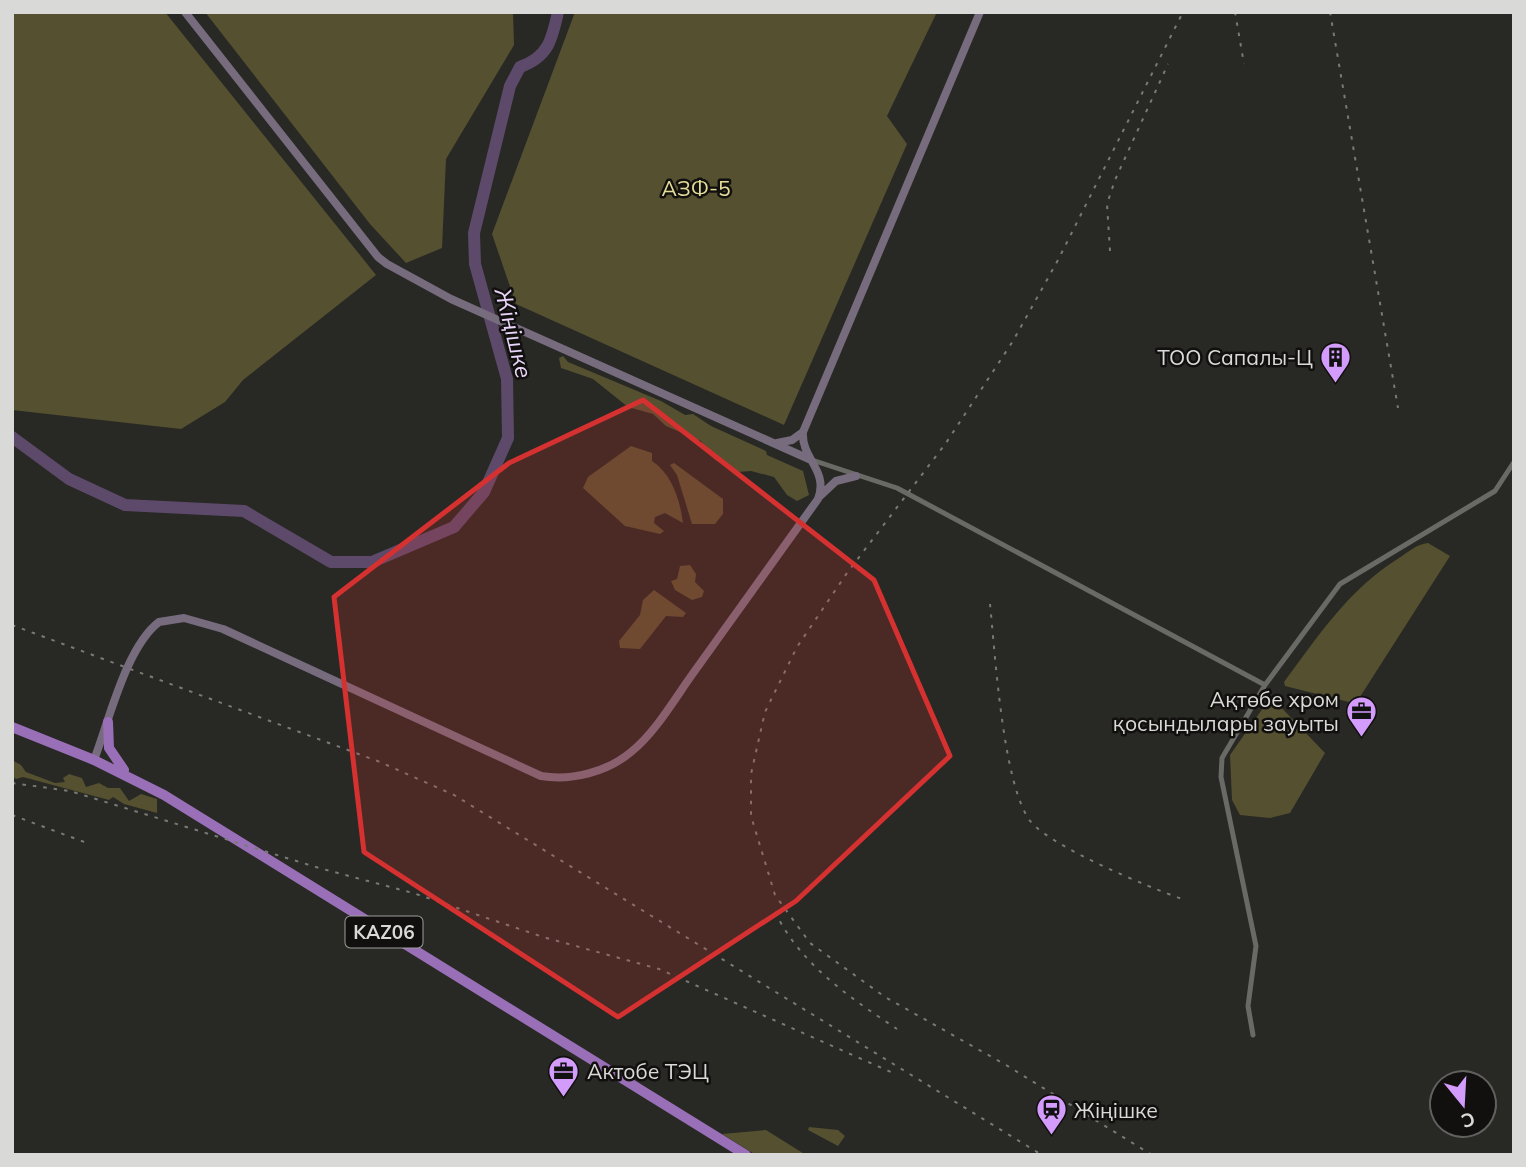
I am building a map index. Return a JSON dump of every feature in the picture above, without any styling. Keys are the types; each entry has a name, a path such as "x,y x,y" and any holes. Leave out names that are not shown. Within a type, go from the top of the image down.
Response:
{"highway":[{"path":"108,722 109,748 114,759 129,775"},
{"name":"KАZ06","path":"12,727 129,775 746,1155"}],"street":[{"path":"185,12 378,257 452,299 559,348 810,459 897,488 1265,685"},
{"path":"818,499 821,475 804,446 803,432 980,12"},
{"path":"776,444 792,440 803,432"},
{"path":"1253,1035 1248,1006 1256,946 1220,768 1222,758 1265,685 1340,584 1495,491 1514,462"},
{"path":"94,760 128,668 152,627 159,622 184,618 223,629 534,773 558,779 598,771 633,751 818,499 836,481 856,476"}],"highlighted area":[{"path":"643,400 874,580 950,756 796,901 618,1017 364,852 334,597 509,463"}],"green space":[{"path":"12,12 165,12 376,275 243,380 225,402 181,429 12,410"},
{"path":"205,12 513,12 514,45 446,159 442,248 406,263 370,224"},
{"name":"АЗФ-5","path":"575,12 937,12 887,116 907,144 784,425 516,304 492,234"},
{"path":"563,356 568,362 661,401 685,415 693,414 711,426 803,471 809,495 797,501 787,495 774,477 751,471 738,472 714,459 701,441 666,426 653,414 628,407 593,379 561,368 559,358"},
{"path":"631,446 652,453 652,461 665,473 674,488 683,523 665,513 655,517 654,523 664,531 660,534 625,526 583,488 588,477"},
{"path":"674,463 723,499 723,514 715,524 692,524 677,475 670,465"},
{"path":"1428,543 1450,556 1358,700 1353,703 1285,686 1284,682 1349,599 1381,571 1413,549"},
{"path":"690,565 696,574 695,582 704,591 702,597 692,600 675,590 671,581 677,579 680,566"},
{"path":"654,590 686,613 683,617 666,616 640,649 620,648 619,641 640,615 643,600"},
{"path":"1276,702 1325,753 1290,813 1270,818 1240,815 1232,800 1230,755 1265,705"},
{"path":"12,760 26,772 55,783 65,782 63,778 69,774 82,778 86,787 99,783 108,788 120,788 129,801 141,794 157,799 157,813 124,804 113,797 109,800 23,777 16,779 12,776"},
{"path":"809,1127 838,1130 845,1136 838,1146 808,1130"},
{"path":"766,1130 806,1155 756,1155 722,1134"}],"waterway":[{"name":"Жіңішке","path":"12,437 69,479 125,505 244,511 331,562 372,562 454,527 484,492 508,438 507,379 475,264 474,233 510,86 520,67 543,53 558,12"}],"railway":[{"path":"1152,1155 1006,1065 885,997 810,943 775,895 751,816 751,774 765,712 797,647 847,573 946,443 1013,341 1058,260 1183,12"},
{"path":"1235,12 1244,64"},
{"path":"1330,12 1398,408"},
{"path":"1110,251 1107,204 1115,180 1168,64"},
{"path":"990,604 1007,751 1021,805 1031,822 1042,832 1079,854 1182,899"},
{"path":"12,625 380,762 454,795 1042,1155"},
{"path":"12,783 70,791 319,868 413,893 543,937 659,969 893,1073"},
{"path":"12,815 87,843"},
{"path":"775,912 798,948 812,964 844,992 897,1029"}],"place":[{"name":"ТОО Сапалы-Ц","path":"1336,384"},
{"name":"Ақтөбе хром қосындылары зауыты","path":"1362,738"},
{"name":"Актобе ТЭЦ","path":"564,1098"},
{"name":"Жіңішке","path":"1051,1137"}]}
